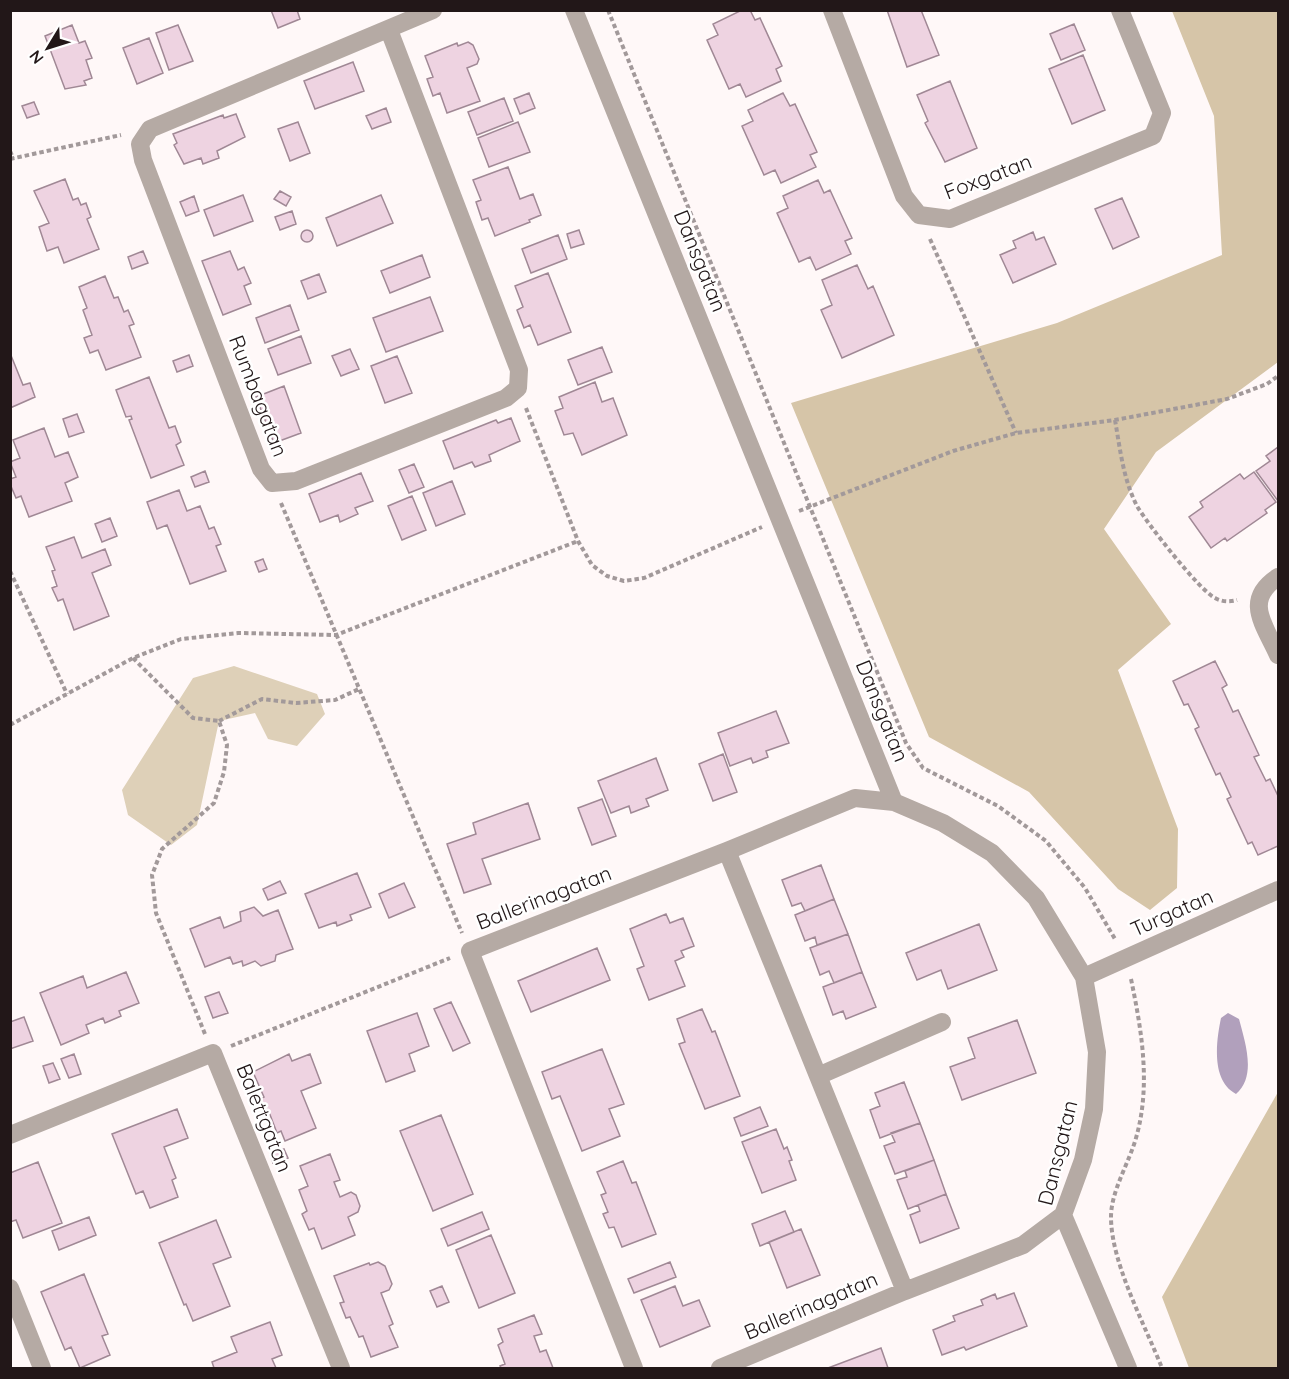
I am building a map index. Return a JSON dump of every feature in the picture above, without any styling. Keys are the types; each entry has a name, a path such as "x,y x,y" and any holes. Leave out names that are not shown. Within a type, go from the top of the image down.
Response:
{"street":[{"path":"140,144 150,129 433,10"},
{"name":"Dansgatan","path":"574,10 894,802 943,822 992,853 1036,898 1084,977 1097,1052 1094,1109 1083,1160 1063,1215 1128,1368"},
{"path":"832,10 904,196 919,215"},
{"name":"Foxgatan","path":"919,215 950,219 1153,136 1162,113 1120,10"},
{"path":"389,30 519,370 518,388"},
{"name":"Rumbagatan","path":"140,144 143,160 261,469 272,483 296,481 506,398 518,388"},
{"path":"1278,577 1267,584 1259,596 1258,610 1278,655"},
{"path":"727,851 855,798 894,802"},
{"name":"Ballerinagatan","path":"634,1368 470,951 727,851 905,1291 720,1368"},
{"name":"Turgatan","path":"1084,977 1278,890"},
{"path":"818,1076 942,1022"},
{"name":"Balettgatan","path":"10,1135 213,1053 341,1368"},
{"path":"905,1291 1023,1245 1063,1215"},
{"path":"10,1288 42,1368"}],"path":[{"path":"608,10 906,742 923,768 998,806 1046,841 1085,888 1126,958 1140,1025 1145,1083 1137,1137 1111,1214 1113,1246 1162,1368"},
{"path":"10,151 12,159 120,135 140,144"},
{"path":"919,215 1016,433"},
{"path":"518,388 578,541 592,565 607,576 624,581 644,578 810,506 953,451 1016,433 1115,420 1227,399 1267,384 1278,376"},
{"path":"1115,420 1124,469 1137,506 1198,586 1215,598 1229,602 1259,596"},
{"path":"219,721 227,745 224,772 214,803 162,849 152,875 156,913 213,1053 470,951 272,483"},
{"path":"10,725 133,658 181,639 238,633 336,635 578,541"},
{"path":"10,571 67,694"},
{"path":"133,658 193,718 219,721 262,699 296,703 335,700 359,689"}],"shaded area":[{"path":"1172,11 1278,11 1278,362 1156,452 1104,529 1171,624 1118,670 1178,829 1177,888 1150,910 1118,889 1029,792 929,737 791,403 1057,323 1222,255 1214,116"},
{"path":"234,666 317,694 325,714 297,746 268,739 255,713 219,721 197,825 171,845 128,815 122,790 193,678"},
{"path":"1228,1013 1239,1019 1248,1058 1246,1078 1236,1094 1222,1080 1217,1060 1221,1018"},
{"path":"1278,1092 1278,1368 1189,1368 1162,1297"}],"building":[{"path":"271,10 297,10 300,19 278,28"},
{"path":"742,10 750,10 755,20 760,18 782,66 776,69 781,81 746,97 740,84 729,89 707,40 718,35 713,24"},
{"path":"887,10 921,10 939,55 907,67"},
{"path":"1074,24 1085,50 1061,60 1050,34"},
{"path":"72,25 79,43 85,41 92,58 86,60 92,78 84,81 86,85 65,89 45,36"},
{"path":"178,25 193,61 169,70 156,33"},
{"path":"149,38 163,73 137,84 123,48"},
{"path":"468,42 473,45 479,59 477,64 467,68 480,101 447,113 440,93 433,96 427,79 433,77 425,56 457,43 458,46"},
{"path":"1083,55 1105,110 1072,124 1049,69"},
{"path":"353,62 364,91 315,109 304,81"},
{"path":"950,81 977,148 945,162 925,123 928,121 917,95"},
{"path":"529,93 535,108 520,114 514,99"},
{"path":"783,93 790,106 795,104 817,152 810,155 816,167 781,183 775,170 764,175 742,126 753,121 748,110"},
{"path":"504,98 513,121 477,135 468,112"},
{"path":"34,102 39,114 27,118 22,106"},
{"path":"386,108 391,122 372,129 366,116"},
{"path":"236,114 245,137 217,151 219,158 203,164 201,158 184,164 174,145 177,143 173,134 223,115 224,118"},
{"path":"298,122 310,153 290,161 278,129"},
{"path":"518,122 530,152 489,167 478,138"},
{"path":"508,167 520,199 533,194 541,215 495,236 488,218 482,220 476,202 481,200 473,180"},
{"path":"65,179 73,200 78,198 81,205 86,203 91,217 87,219 99,249 64,263 58,247 47,251 39,227 49,223 34,191"},
{"path":"818,180 824,193 830,190 852,238 845,241 851,254 816,270 810,257 799,262 777,213 788,208 783,196"},
{"path":"280,191 291,197 286,206 274,199"},
{"path":"243,195 253,221 214,236 204,210"},
{"path":"381,195 393,223 337,246 326,218"},
{"path":"194,196 199,211 186,216 180,202"},
{"path":"1122,198 1139,237 1113,249 1095,209"},
{"path":"292,211 296,224 280,230 275,217"},
{"path":"309,230 313,236 309,242 305,242 301,234"},
{"path":"579,230 584,244 571,248 567,234"},
{"path":"1033,232 1036,240 1044,237 1056,264 1013,283 1000,255 1016,248 1013,241"},
{"path":"558,235 567,259 531,273 522,249"},
{"path":"143,251 148,263 132,269 128,257"},
{"path":"230,251 238,270 244,267 251,283 244,286 251,304 223,315 202,261"},
{"path":"422,255 430,277 390,293 381,271"},
{"path":"857,265 868,289 873,286 894,335 842,358 821,310 832,305 822,280"},
{"path":"548,273 571,332 538,345 530,325 524,328 517,310 523,307 515,286"},
{"path":"319,274 326,292 308,299 301,281"},
{"path":"105,276 114,298 118,297 124,312 128,310 134,324 129,326 141,357 106,370 98,350 90,353 84,338 92,335 83,310 87,308 79,287"},
{"path":"430,297 443,331 386,352 373,318"},
{"path":"290,305 299,330 265,343 256,318"},
{"path":"301,336 311,363 278,375 268,349"},
{"path":"602,347 612,372 578,385 568,360"},
{"path":"350,349 359,369 341,376 332,356"},
{"path":"10,353 23,385 30,383 35,397 10,408"},
{"path":"189,355 193,366 177,372 173,361"},
{"path":"397,356 412,393 385,403 371,366"},
{"path":"149,377 169,428 175,426 181,442 176,445 184,465 151,478 129,420 132,419 131,416 126,417 116,390"},
{"path":"595,382 602,402 613,398 627,435 582,455 573,433 564,435 555,411 563,408 559,397"},
{"path":"284,386 301,433 274,443 256,397"},
{"path":"77,414 84,432 69,437 63,419"},
{"path":"511,418 520,441 489,455 491,461 475,467 472,462 454,469 443,441 496,420 498,423"},
{"path":"44,428 55,457 68,452 78,477 65,483 72,501 29,517 21,496 16,498 10,484 10,479 16,477 10,462 20,458 13,440"},
{"path":"1278,447 1278,501 1256,471 1270,461 1266,456"},
{"path":"414,464 424,487 409,493 399,470"},
{"path":"205,471 209,482 195,487 191,477"},
{"path":"1254,472 1276,502 1265,510 1267,513 1227,541 1225,538 1211,548 1189,517 1203,507 1200,502 1240,474 1244,479"},
{"path":"361,473 373,501 355,508 358,514 340,522 338,515 320,522 309,494"},
{"path":"452,481 465,514 436,526 423,493"},
{"path":"179,490 187,511 200,506 209,529 214,527 221,544 216,546 226,571 190,584 167,525 157,529 147,502"},
{"path":"412,496 426,530 402,540 388,506"},
{"path":"110,518 117,536 102,542 95,524"},
{"path":"74,537 82,558 105,549 111,565 92,573 109,616 74,630 63,599 58,601 52,588 57,586 52,571 55,570 46,547"},
{"path":"263,559 267,569 259,572 255,562"},
{"path":"1215,661 1227,685 1222,688 1233,712 1238,710 1259,755 1254,757 1266,781 1270,779 1278,796 1278,846 1258,855 1252,842 1248,844 1227,799 1231,797 1220,773 1216,775 1195,729 1199,727 1188,704 1184,705 1173,681"},
{"path":"776,711 789,743 766,751 768,757 753,763 751,758 730,766 718,733"},
{"path":"723,754 737,792 713,801 699,764"},
{"path":"656,758 668,790 646,799 649,806 631,813 629,806 611,813 598,781"},
{"path":"602,799 616,836 592,845 578,808"},
{"path":"528,803 540,839 482,859 491,884 464,893 447,844 476,834 473,823"},
{"path":"821,865 834,899 805,911 801,903 792,906 782,880"},
{"path":"357,873 371,907 350,915 352,920 337,926 336,922 319,928 305,894"},
{"path":"280,881 286,893 268,900 263,889"},
{"path":"404,883 415,907 389,918 379,894"},
{"path":"834,899 848,934 817,945 815,937 805,941 795,915"},
{"path":"254,907 263,916 278,910 293,949 276,955 275,961 261,966 255,961 243,966 242,961 233,964 230,957 205,967 190,929 220,917 224,928 241,921 240,912"},
{"path":"666,914 670,923 683,918 694,946 681,951 684,957 675,961 685,986 649,1000 637,969 644,966 630,929"},
{"path":"979,924 997,970 948,989 941,970 917,980 906,953"},
{"path":"848,934 862,972 834,983 829,971 820,975 810,948"},
{"path":"597,948 610,980 531,1012 518,981"},
{"path":"126,972 139,1003 119,1011 121,1016 105,1023 103,1018 86,1025 89,1033 61,1045 40,993 83,976 87,988"},
{"path":"862,972 876,1007 846,1019 843,1011 833,1015 823,987"},
{"path":"219,992 228,1013 213,1018 205,997"},
{"path":"451,1002 470,1043 453,1051 434,1009"},
{"path":"702,1009 712,1032 715,1031 740,1096 705,1109 679,1044 685,1042 677,1019"},
{"path":"417,1013 429,1046 409,1054 415,1071 386,1082 367,1031"},
{"path":"24,1017 33,1041 10,1049 10,1022"},
{"path":"1017,1020 1036,1073 962,1100 950,1067 975,1058 968,1038"},
{"path":"602,1049 624,1104 609,1109 620,1136 582,1151 560,1096 552,1099 542,1072"},
{"path":"74,1054 81,1074 69,1078 61,1059"},
{"path":"289,1054 292,1061 310,1054 321,1083 301,1091 316,1128 285,1141 281,1131 277,1133 269,1112 265,1114 259,1099 264,1097 253,1072"},
{"path":"53,1063 60,1079 49,1083 43,1066"},
{"path":"904,1082 920,1123 880,1138 870,1110 880,1106 875,1093"},
{"path":"760,1107 768,1126 741,1136 734,1118"},
{"path":"177,1109 188,1138 164,1147 176,1178 172,1180 178,1197 150,1208 143,1191 136,1194 112,1134"},
{"path":"441,1115 473,1194 433,1211 400,1131"},
{"path":"920,1123 934,1160 895,1174 884,1146 895,1142 891,1133"},
{"path":"776,1129 784,1149 787,1147 796,1180 762,1193 742,1142"},
{"path":"284,1149 288,1158 273,1163 270,1154"},
{"path":"330,1154 340,1180 334,1182 340,1197 351,1192 356,1195 360,1206 358,1212 348,1217 355,1235 322,1249 314,1228 309,1230 302,1214 307,1211 299,1190 308,1186 300,1166"},
{"path":"934,1160 946,1194 908,1209 897,1180 907,1177 905,1171"},
{"path":"623,1161 632,1183 636,1182 656,1234 622,1247 614,1227 609,1228 603,1214 608,1212 601,1195 606,1193 597,1172"},
{"path":"38,1162 62,1223 23,1238 16,1220 10,1222 10,1173"},
{"path":"946,1194 959,1228 920,1243 910,1215 920,1211 918,1205"},
{"path":"785,1211 794,1232 760,1246 752,1224"},
{"path":"482,1212 489,1229 448,1246 441,1229"},
{"path":"89,1217 96,1235 59,1250 52,1231"},
{"path":"216,1220 231,1257 213,1264 230,1306 193,1321 186,1304 184,1305 159,1243"},
{"path":"801,1229 820,1275 787,1288 769,1242"},
{"path":"491,1235 515,1293 479,1308 456,1250"},
{"path":"378,1262 385,1266 392,1284 389,1290 381,1293 393,1324 389,1326 398,1347 371,1357 363,1336 359,1337 350,1317 346,1318 340,1303 344,1302 334,1276"},
{"path":"670,1262 676,1277 634,1293 628,1279"},
{"path":"84,1274 108,1334 102,1336 110,1355 80,1368 71,1347 65,1350 41,1292"},
{"path":"442,1286 449,1302 437,1307 430,1291"},
{"path":"675,1286 683,1306 699,1300 710,1326 660,1347 641,1300"},
{"path":"1014,1293 1027,1326 966,1350 964,1347 942,1355 933,1330 955,1321 953,1316 983,1305 981,1300 995,1294 997,1299"},
{"path":"534,1315 542,1334 534,1336 540,1352 546,1350 553,1368 501,1368 500,1366 505,1364 498,1345 503,1342 498,1329"},
{"path":"270,1322 282,1355 272,1359 276,1368 214,1368 212,1362 237,1352 231,1337"},
{"path":"881,1348 888,1368 828,1368"}]}
